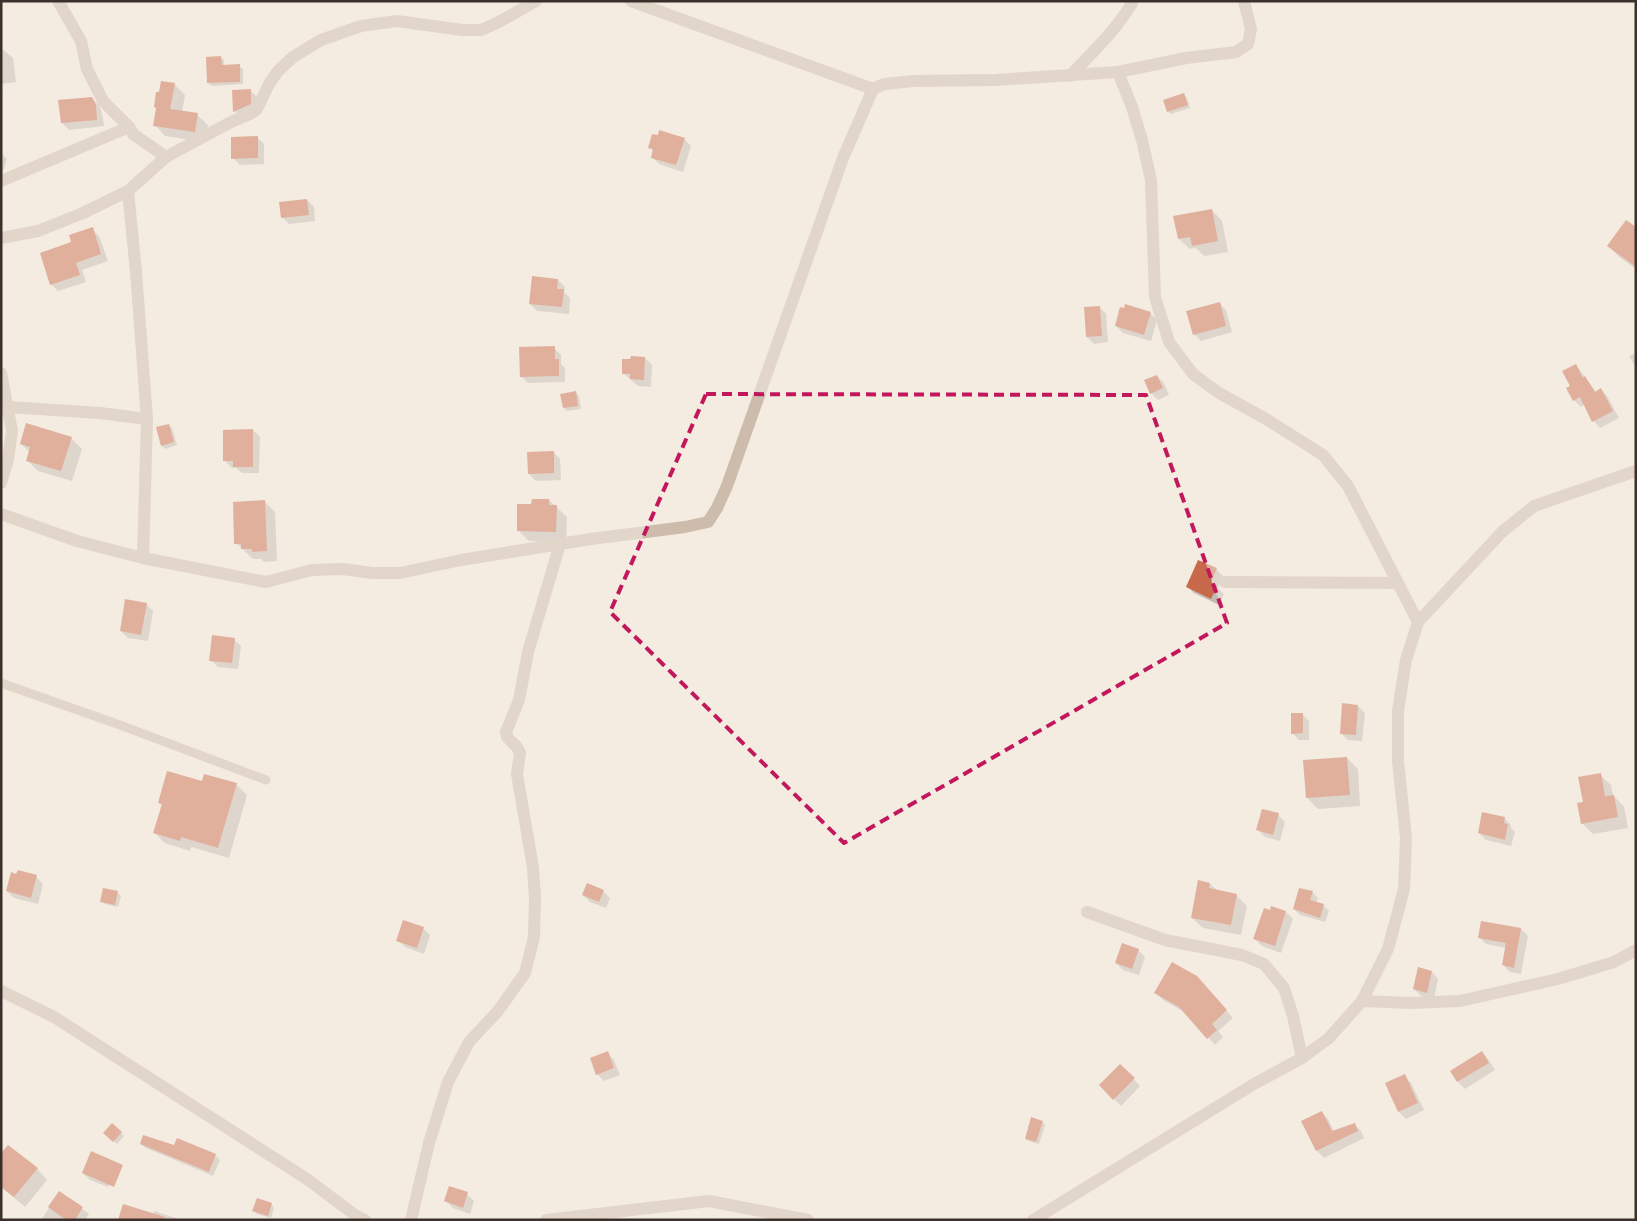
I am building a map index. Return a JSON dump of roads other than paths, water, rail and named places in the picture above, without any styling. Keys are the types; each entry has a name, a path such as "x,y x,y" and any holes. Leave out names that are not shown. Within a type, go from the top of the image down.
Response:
{"street":[{"path":"58,1 81,41 87,69 103,100 129,127 132,134 166,157"},
{"path":"1,238 38,231 83,213 128,191 166,157 257,109 269,84 278,71 293,57 321,40 361,26 397,21 462,30 481,30 497,24 536,1"},
{"path":"631,1 873,89"},
{"path":"1070,76 1124,16 1133,1"},
{"path":"1,514 78,541 143,558 266,582 312,570 343,569 372,573 400,573 462,560 704,523 712,515 727,486 842,158 873,89 884,84 914,81 995,80 1118,72 1186,58 1236,52 1248,44 1251,29 1244,1"},
{"path":"1118,72 1132,107 1151,180 1155,297 1169,342 1193,374 1212,388 1323,455 1348,486 1418,622"},
{"path":"1,181 129,127"},
{"path":"128,191 147,419 143,558"},
{"path":"1,373 12,430 8,459 1,484"},
{"path":"8,407 100,412 147,419"},
{"path":"1033,1220 1254,1084 1302,1058 1329,1038 1362,1001 1388,949 1404,889 1406,838 1398,761 1398,711 1406,660 1418,622 1502,532 1534,506 1636,471"},
{"path":"411,1220 429,1143 448,1082 469,1042 498,1011 525,973 534,937 535,898 533,868 517,774 520,753 507,737 506,732 519,700 528,652 560,544"},
{"path":"1225,582 1398,583"},
{"path":"1087,912 1165,940 1242,955 1264,964 1284,988 1293,1016 1302,1058"},
{"path":"1362,1001 1410,1003 1460,1001 1558,979 1614,962 1636,950"},
{"path":"1,991 62,1022 307,1179 357,1218"},
{"path":"546,1220 708,1200 800,1219"}],"lane":[{"path":"1,683 266,780"}]}
